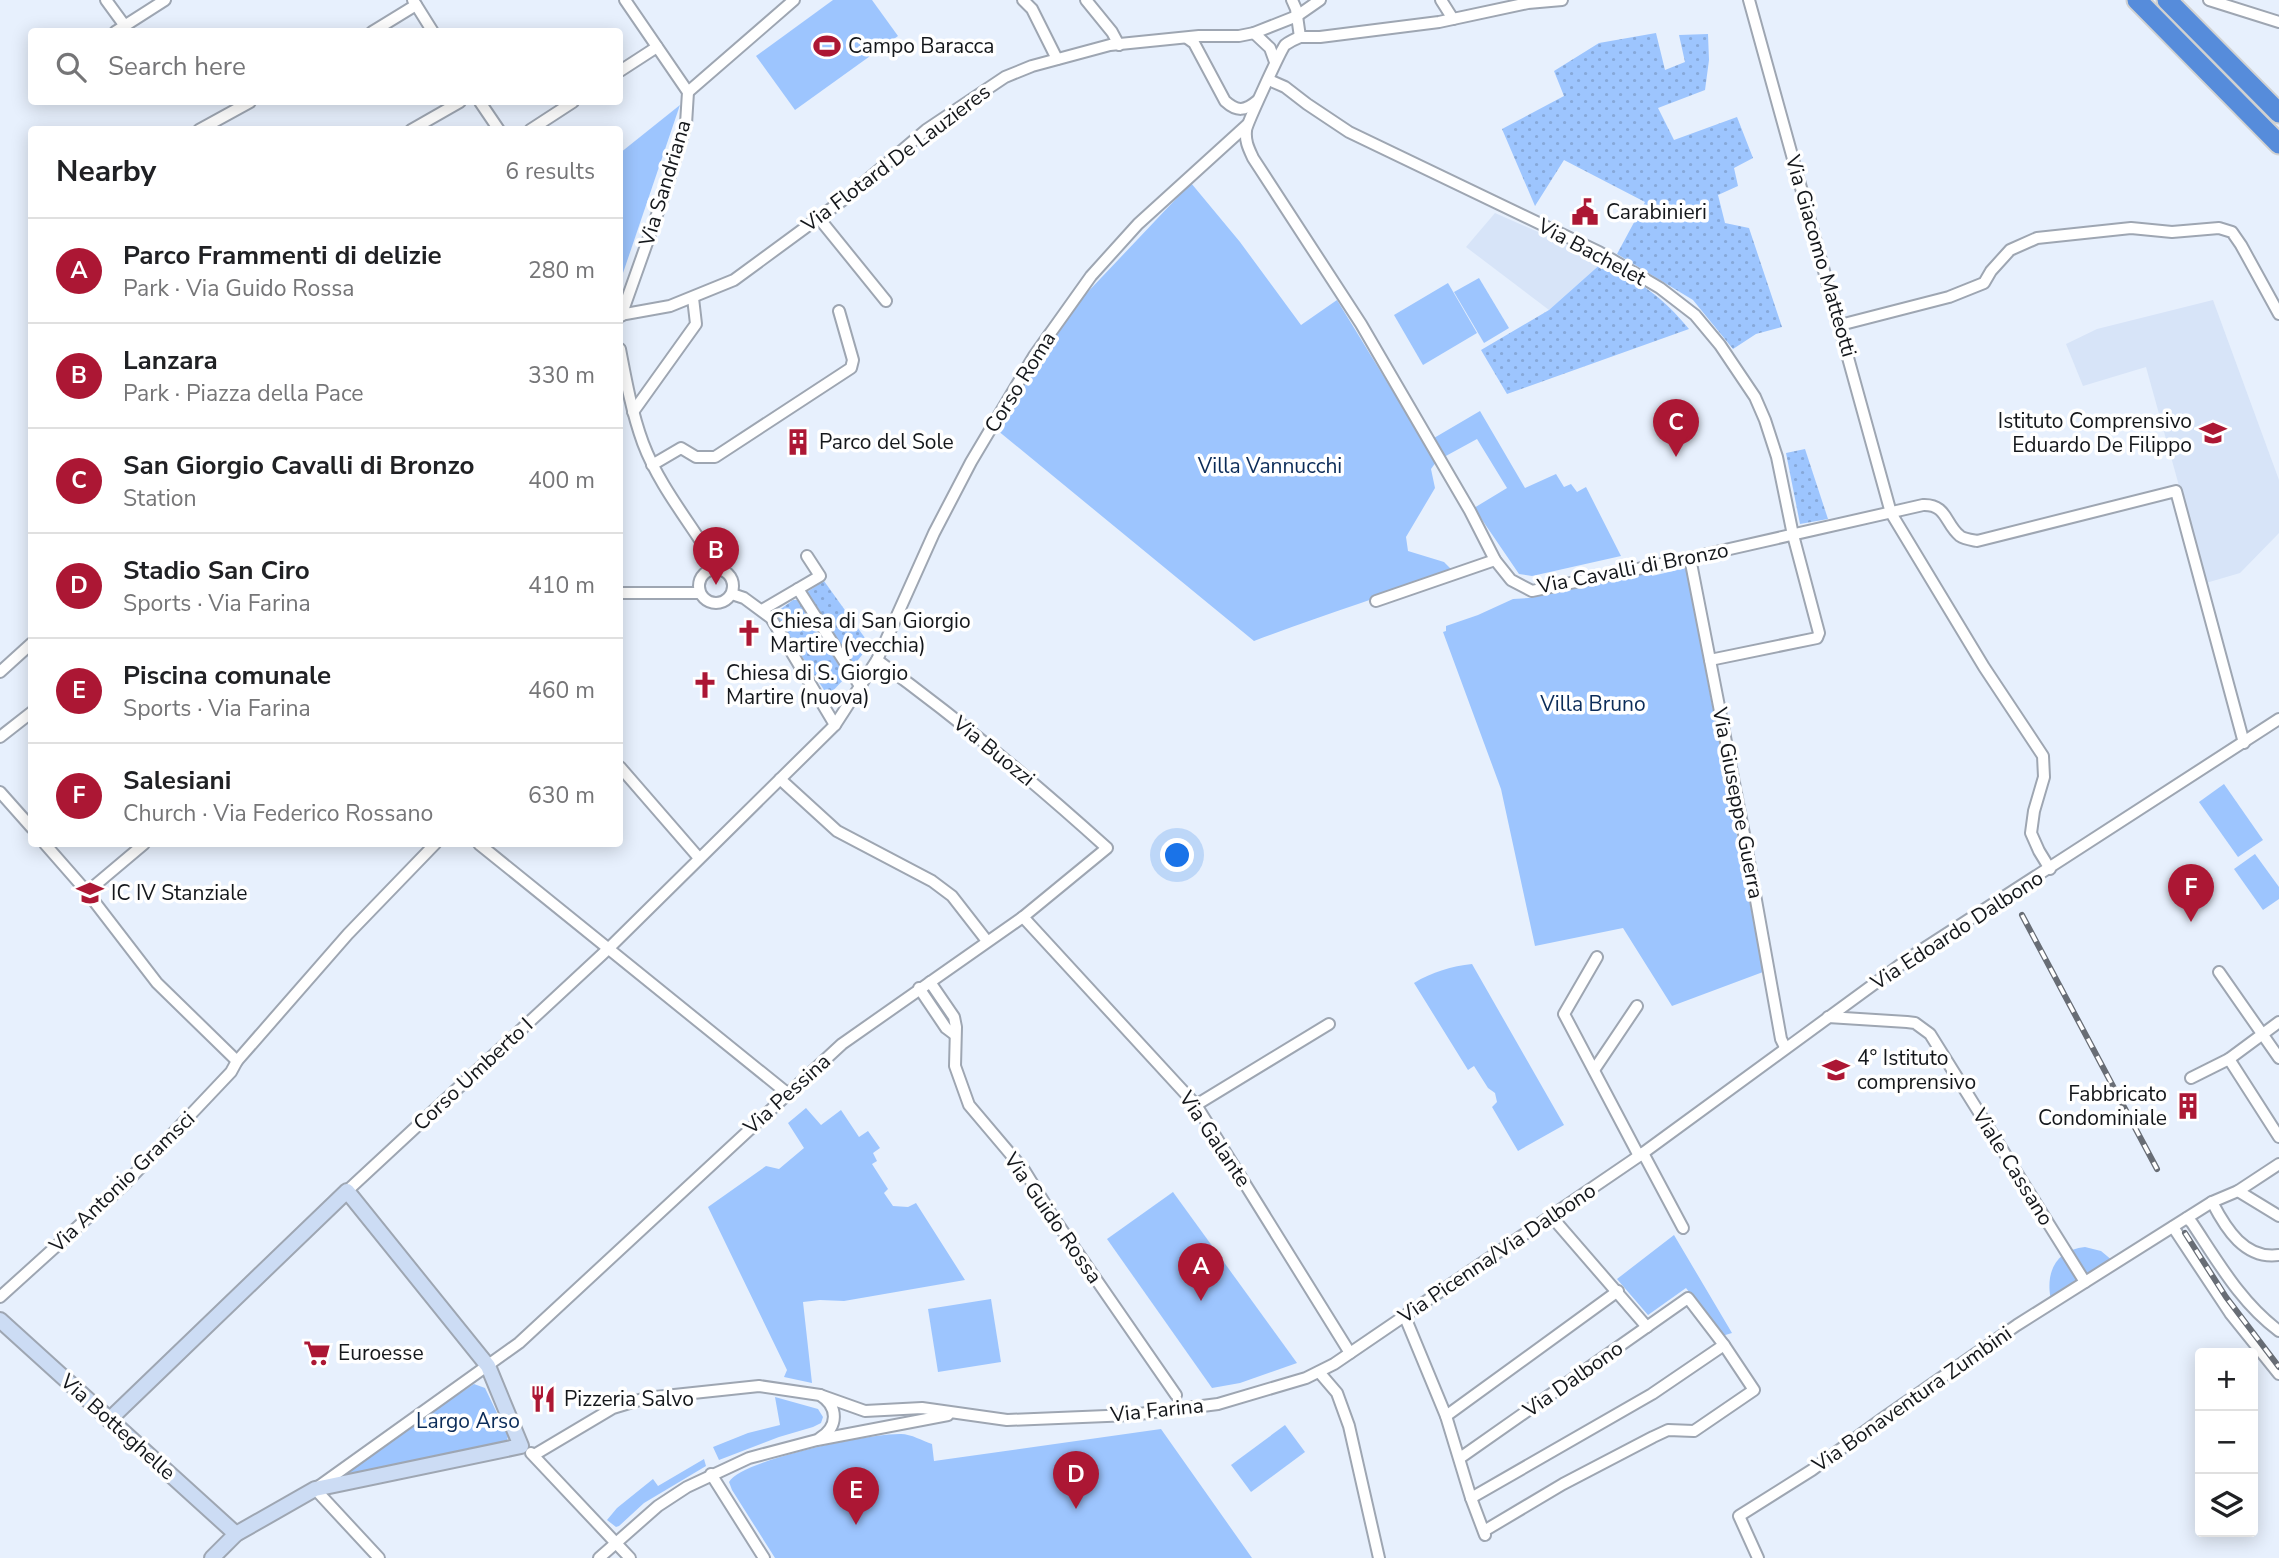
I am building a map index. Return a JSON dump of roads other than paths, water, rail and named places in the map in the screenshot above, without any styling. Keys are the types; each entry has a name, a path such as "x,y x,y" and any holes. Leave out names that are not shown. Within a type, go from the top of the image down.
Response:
{"highway":[{"path":"2137,0 2279,144"},
{"path":"2167,0 2279,113"}],"main road":[{"path":"212,1558 236,1534 315,1489 521,1446 488,1366 347,1191"},
{"name":"Corso Umberto I","path":"109,1420 347,1191"},
{"name":"Via Botteghelle","path":"0,1320 236,1534"}],"street":[{"path":"106,0 120,28"},
{"path":"122,28 165,0"},
{"name":"Via Sandriana","path":"623,307 686,124 688,92 625,0"},
{"name":"Via Sandriana","path":"688,92 794,0"},
{"path":"1023,0 1032,9 1057,59"},
{"path":"1086,0 1118,44"},
{"path":"1292,0 1300,37"},
{"path":"1202,57 1209,43 1221,36 1254,33 1297,16 1320,0"},
{"path":"1441,0 1453,19"},
{"path":"1247,125 1275,62 1285,46 1300,37 1320,37 1453,19 1530,2 1562,0"},
{"name":"Via Giacomo Matteotti","path":"1749,0 1891,513 1984,667 2043,756 2044,777 2031,833 2050,869"},
{"path":"2209,0 2279,22"},
{"path":"378,28 415,2 431,28"},
{"path":"1254,33 1270,48 1275,62"},
{"name":"Via Flotard De Lauzieres","path":"623,313 670,306 734,280 848,197 953,110 1005,77 1057,59 1118,44 1221,36"},
{"path":"1187,38 1194,43 1225,101 1232,107 1245,110 1259,100"},
{"path":"623,69 657,47"},
{"name":"Via Bachelet","path":"1269,80 1286,87 1349,132 1599,252 1660,288 1695,315 1720,345 1755,397 1777,457 1793,535 1819,633 1817,638 1710,660"},
{"path":"206,126 245,105"},
{"path":"418,126 455,105"},
{"path":"482,105 496,126"},
{"path":"536,126 568,105"},
{"name":"Via Cavalli di Bronzo","path":"1247,125 1246,144 1253,158 1361,324 1464,500 1495,560 1511,580 1532,591 1933,504 1960,536 1977,541 2176,491 2244,743"},
{"name":"Corso Roma","path":"835,725 877,660 934,533 971,462 1034,356 1091,276 1138,225 1247,125"},
{"path":"818,217 886,301"},
{"path":"1840,325 1949,297 1984,283 2010,250 2037,239 2131,228 2172,232 2218,228 2232,232 2279,314"},
{"path":"633,412 696,324 692,298"},
{"path":"652,465 681,448 696,457 715,457 851,368 853,360 839,311"},
{"path":"623,367 633,412 652,465 709,554 714,568"},
{"path":"762,610 820,576 807,556"},
{"name":"Via Giuseppe Guerra","path":"1690,558 1781,1040 1785,1047"},
{"path":"1376,601 1495,560"},
{"path":"714,568 728,573 732,579 732,594 725,601 716,603 707,601 700,593 699,580 714,568"},
{"path":"798,589 860,686"},
{"path":"623,593 700,593"},
{"path":"732,594 744,598 771,618 835,725"},
{"path":"0,672 28,647"},
{"name":"Via Buozzi","path":"877,660 931,699 1026,776 1107,848"},
{"path":"0,737 28,715"},
{"name":"Via Edoardo Dalbono","path":"1641,1155 1911,957 2279,719"},
{"name":"Corso Umberto I","path":"347,1191 608,949 835,725"},
{"path":"623,770 699,858"},
{"path":"780,779 837,831 932,881 952,896 987,940"},
{"path":"0,792 28,824"},
{"path":"48,847 87,892 157,983 237,1061"},
{"path":"87,892 140,847"},
{"name":"Via Antonio Gramsci","path":"0,1297 125,1184 231,1072 237,1061 348,934 432,847"},
{"path":"483,847 787,1093"},
{"name":"Via Pessina","path":"488,1366 529,1334 842,1044 1023,917 1107,848"},
{"name":"Via Galante","path":"1023,917 1196,1105 1350,1353"},
{"path":"1597,957 1564,1014 1683,1228"},
{"path":"2219,972 2279,1058"},
{"name":"Via Guido Rossa","path":"930,982 954,1017 955,1066 969,1105 1024,1170 1053,1217 1176,1395"},
{"path":"919,988 946,1028 954,1034"},
{"path":"1594,1070 1637,1006"},
{"name":"Viale Cassano","path":"1828,1017 1915,1023 1930,1034 2085,1282"},
{"path":"2191,1078 2229,1059 2279,1022"},
{"path":"1196,1105 1329,1024"},
{"path":"2229,1059 2274,1119 2279,1137"},
{"name":"Via Picenna/Via Dalbono","path":"1350,1353 1641,1155"},
{"name":"Via Bonaventura Zumbini","path":"1758,1558 1739,1516 1812,1470 2006,1333 2186,1218 2212,1202 2238,1191 2279,1164"},
{"path":"2238,1191 2279,1216"},
{"path":"2212,1202 2226,1228 2237,1240 2253,1252 2269,1256 2279,1255"},
{"path":"1551,1216 1647,1327"},
{"path":"2186,1218 2240,1295 2260,1317 2279,1331"},
{"path":"2173,1227 2230,1313 2279,1374"},
{"name":"Via Dalbono","path":"1446,1416 1618,1291"},
{"name":"Via Dalbono","path":"1460,1458 1688,1298 1724,1345"},
{"path":"1405,1317 1446,1416 1471,1498 1485,1533 1555,1489 1653,1437 1668,1430 1694,1431 1754,1390 1724,1345 1652,1394 1471,1498"},
{"name":"Via Farina","path":"534,1455 613,1408 646,1398 759,1386 820,1395 865,1411 922,1408 1007,1420 1131,1415 1218,1404 1306,1378 1350,1353"},
{"path":"379,1558 315,1489 488,1366"},
{"path":"1319,1372 1337,1393 1349,1426 1380,1558"},
{"path":"817,1440 827,1434 834,1420 831,1405 820,1395"},
{"name":"Via Farina","path":"599,1558 658,1506 711,1474 749,1458 870,1428 954,1414"},
{"path":"521,1446 534,1455 630,1558"},
{"path":"711,1474 764,1558"}],"railway":[{"path":"2022,915 2157,1169"},
{"path":"2185,1233 2226,1297 2279,1367"}],"place":[{"name":"Campo Baracca","path":"827,46"},
{"name":"Carabinieri","path":"1585,212"},
{"name":"Istituto Comprensivo Eduardo De Filippo","path":"2213,433"},
{"name":"Parco del Sole","path":"798,442"},
{"name":"San Giorgio Cavalli di Bronzo","path":"1676,457"},
{"name":"Lanzara","path":"716,585"},
{"name":"Chiesa di San Giorgio Martire (vecchia)","path":"749,633"},
{"name":"Chiesa di S. Giorgio Martire (nuova)","path":"705,685"},
{"name":"IC IV Stanziale","path":"90,893"},
{"name":"Salesiani","path":"2191,922"},
{"name":"4° Istituto comprensivo","path":"1836,1070"},
{"name":"Fabbricato Condominiale","path":"2188,1106"},
{"name":"Parco Frammenti di delizie","path":"1201,1301"},
{"name":"Euroesse","path":"317,1353"},
{"name":"Pizzeria Salvo","path":"543,1399"},
{"name":"Stadio San Ciro","path":"1076,1509"},
{"name":"Piscina comunale","path":"856,1525"}],"park label":[{"name":"Villa Vannucchi","path":"1270,466"},
{"name":"Villa Bruno","path":"1593,704"},
{"name":"Largo Arso","path":"468,1421"}]}
